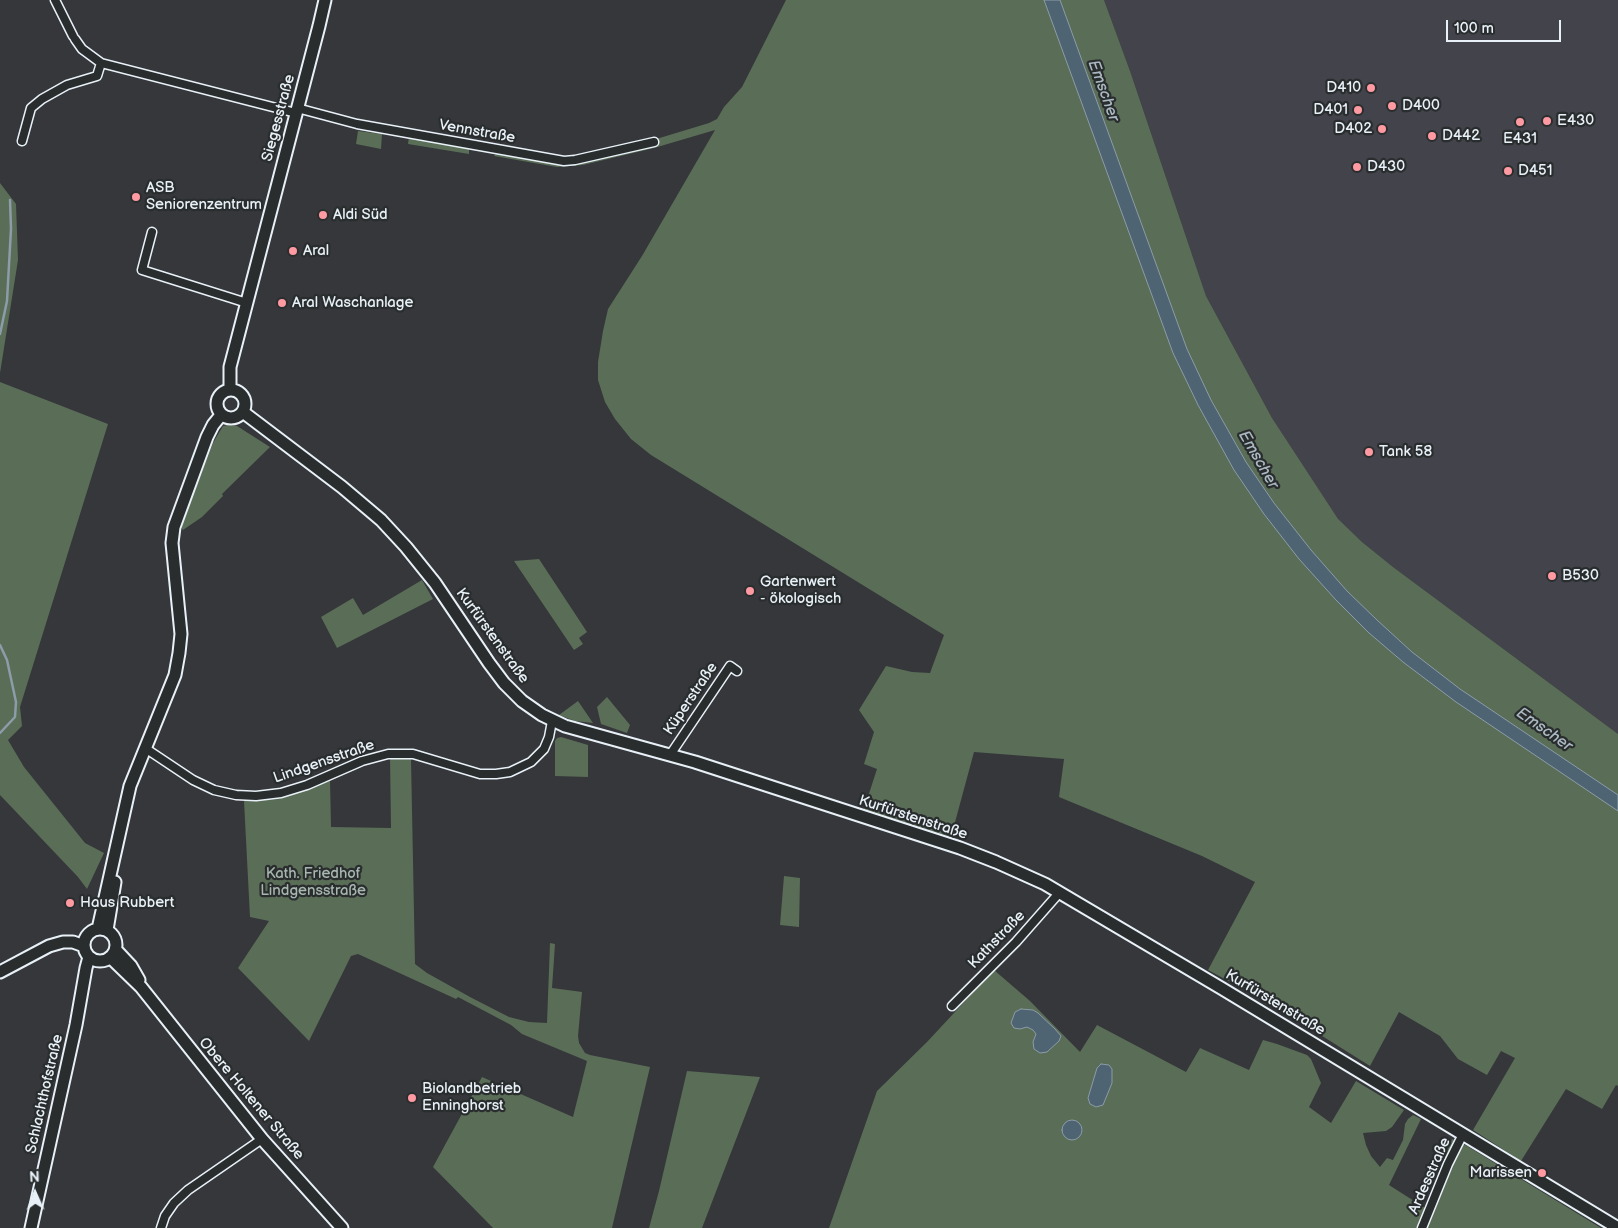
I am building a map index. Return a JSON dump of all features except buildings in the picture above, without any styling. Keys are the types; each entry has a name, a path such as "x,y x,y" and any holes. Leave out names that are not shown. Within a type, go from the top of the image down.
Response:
{"main road":[{"name":"Siegesstraße","path":"230,390 230,367 325,0"},
{"path":"230,390 237,391 243,396 245,404 243,412 232,418 226,418 221,415 217,409 217,400 221,393 230,390"},
{"name":"Kurfürstenstraße","path":"243,412 336,482 381,520 435,583 504,683 522,701 552,721 590,734 670,755 973,853 1029,876 1060,892 1618,1228"},
{"path":"103,930 120,830 130,786 175,675 179,654 181,634 172,557 174,527 207,438 213,425 221,415"},
{"path":"93,930 103,930 115,938 113,954 101,961 93,959 85,952 85,941 93,930"},
{"path":"0,972 48,946 63,942 85,941"},
{"name":"Obere Holtener Straße","path":"113,954 262,1139 342,1228"},
{"name":"Schlachthofstraße","path":"31,1228 76,1025 86,968 93,959"}],"street":[{"name":"Vennstraße","path":"56,0 74,37 82,48 101,63 296,111 365,126 564,161 576,160 654,142"},
{"path":"22,141 31,108 42,99 67,85 96,76 101,63"},
{"path":"152,232 142,270 248,303"},
{"name":"Küperstraße","path":"670,755 730,666 737,670"},
{"name":"Lindgensstraße","path":"145,748 193,780 214,790 236,796 256,796 281,794 362,761 388,754 413,754 480,774 510,772 531,762 544,749 549,737 552,721"},
{"name":"Kathstraße","path":"952,1006 1016,942 1060,892"},
{"name":"Ardesstraße","path":"1422,1228 1448,1164 1463,1134"},
{"path":"161,1228 165,1216 174,1203 188,1190 262,1139"}],"shaded area":[{"path":"1104,0 1618,0 1618,734 1393,567 1338,520 1272,418 1206,296"}],"green space":[{"path":"786,0 1104,0 1206,296 1272,418 1338,519 1362,542 1393,567 1618,734 1618,1086 1616,1085 1602,1109 1566,1089 1521,1161 1473,1130 1515,1058 1501,1051 1487,1075 1458,1059 1440,1036 1399,1012 1370,1066 1268,1002 1208,970 1255,882 1202,856 1059,797 1064,759 974,752 951,837 864,809 877,769 864,764 874,732 859,710 886,666 912,672 930,673 944,635 651,455 631,439 615,419 605,402 598,380 598,362 608,309 642,256 715,130 654,148 583,165 557,167 494,156 498,151 564,162 653,140 717,119 724,107 742,87"},
{"path":"358,131 382,134 381,149 356,144"},
{"path":"409,136 469,146 469,154 408,144"},
{"path":"0,183 16,204 18,260 0,373"},
{"path":"0,382 108,424 20,707 22,726 8,740 24,767 85,843 104,853 87,889 78,877 0,795"},
{"path":"223,426 237,426 270,447 222,494 223,496 202,517 183,530 181,527 213,443"},
{"path":"539,559 587,632 579,638 583,644 574,650 514,561"},
{"path":"422,580 433,599 337,648 321,617 353,598 363,615"},
{"path":"607,697 630,725 627,733 601,724 597,707"},
{"path":"578,701 593,723 575,721 559,715"},
{"path":"561,737 588,745 588,777 555,776 555,741"},
{"name":"Kath. Friedhof Lindgensstraße","path":"390,757 411,759 415,964 427,973 509,1017 529,1022 547,1023 550,943 555,944 552,988 582,992 578,1036 579,1043 585,1053 650,1067 612,1228 493,1228 433,1167 482,1077 573,1117 587,1061 522,1034 511,1025 458,997 456,999 358,954 351,956 309,1041 238,968 269,921 250,917 244,801 279,799 330,780 331,827 391,828"},
{"path":"784,876 800,878 799,927 780,925"},
{"path":"994,970 1030,1001 1080,1052 1097,1025 1186,1072 1200,1048 1249,1070 1263,1040 1307,1055 1311,1059 1321,1083 1309,1107 1331,1123 1356,1081 1404,1110 1392,1127 1386,1131 1363,1133 1371,1156 1380,1167 1387,1158 1393,1160 1403,1140 1405,1124 1408,1119 1413,1115 1421,1119 1389,1185 1425,1208 1452,1139 1467,1146 1601,1228 829,1228 877,1091 927,1042"},
{"path":"687,1071 760,1077 702,1228 649,1228 659,1191"}],"water":[{"path":"1044,0 1060,0 1187,349 1211,400 1246,462 1274,503 1311,550 1347,591 1412,652 1460,689 1618,795 1618,811 1456,702 1403,662 1369,633 1336,600 1299,559 1264,514 1234,470 1198,405 1173,353"},
{"path":"1021,1009 1033,1010 1038,1013 1061,1036 1059,1041 1047,1052 1040,1053 1034,1049 1033,1042 1036,1034 1033,1030 1027,1027 1014,1028 1011,1023 1015,1012"},
{"path":"1101,1064 1109,1065 1112,1069 1112,1083 1103,1105 1096,1107 1090,1104 1088,1098 1097,1068"},
{"path":"1068,1120 1076,1120 1082,1126 1082,1134 1076,1140 1068,1140 1062,1134 1062,1126"}],"waterway":[{"path":"0,334 7,301 11,229 10,200"},
{"path":"0,645 7,660 16,702 15,717 0,733"}],"place":[{"name":"D410","path":"1371,88"},
{"name":"D400","path":"1392,106"},
{"name":"D401","path":"1358,110"},
{"name":"E430","path":"1547,121"},
{"name":"E431","path":"1520,122"},
{"name":"D402","path":"1382,129"},
{"name":"D442","path":"1432,136"},
{"name":"D430","path":"1357,167"},
{"name":"D451","path":"1508,171"},
{"name":"ASB Seniorenzentrum","path":"136,197"},
{"name":"Aldi Süd","path":"323,215"},
{"name":"Aral","path":"293,251"},
{"name":"Aral Waschanlage","path":"282,303"},
{"name":"Tank 58","path":"1369,452"},
{"name":"B530","path":"1552,576"},
{"name":"Gartenwert - ökologisch","path":"750,591"},
{"name":"Haus Rubbert","path":"70,903"},
{"name":"Biolandbetrieb Enninghorst","path":"412,1098"},
{"name":"Marissen","path":"1542,1173"}],"water label":[{"name":"Emscher","path":"1103,91"},
{"name":"Emscher","path":"1258,460"},
{"name":"Emscher","path":"1544,730"}]}
